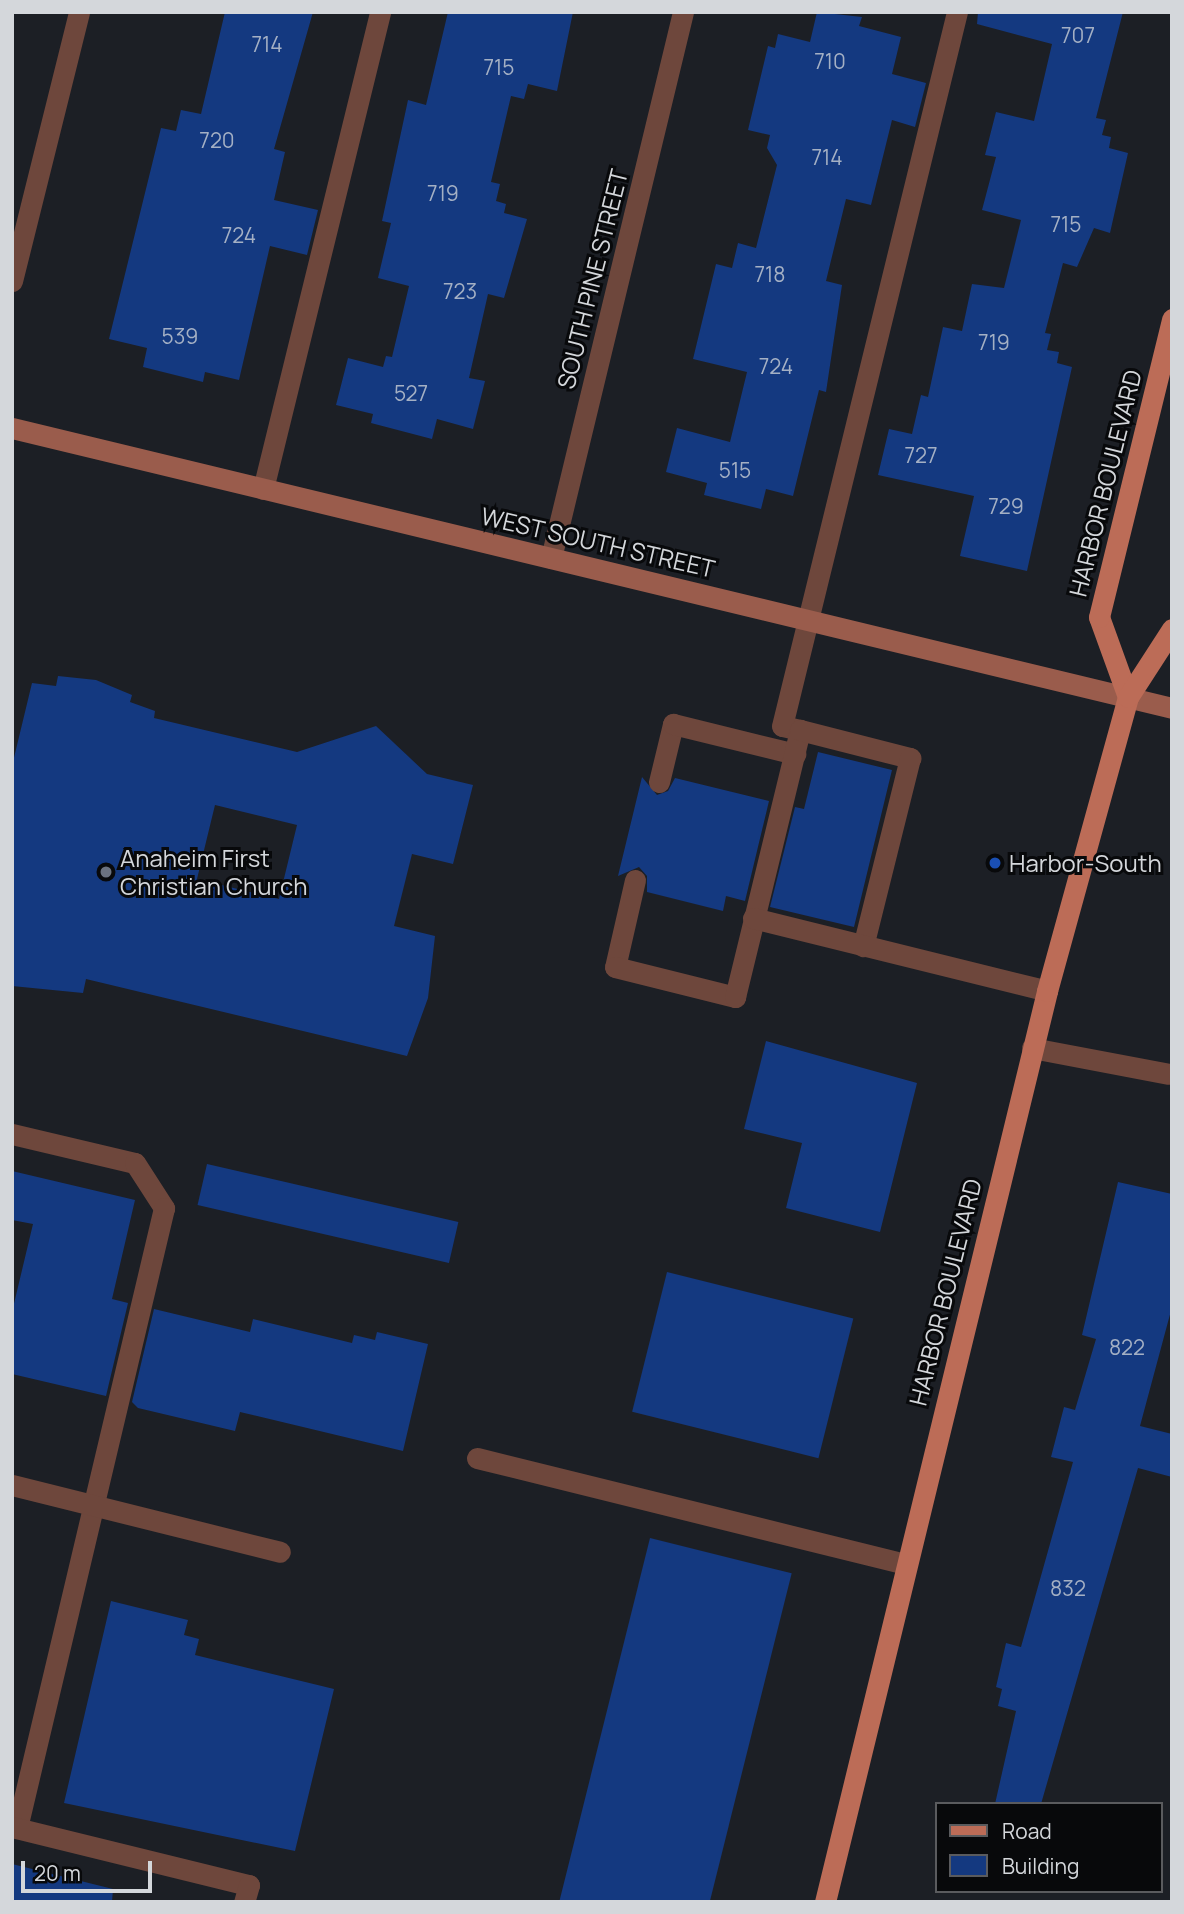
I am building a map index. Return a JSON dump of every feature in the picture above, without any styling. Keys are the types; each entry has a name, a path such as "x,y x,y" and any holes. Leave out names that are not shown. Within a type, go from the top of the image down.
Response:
{"main road":[{"name":"HARBOR BOULEVARD","path":"1128,697 1099,617 1172,319"},
{"name":"HARBOR BOULEVARD","path":"825,1902 1047,991 1128,697 1172,629"}],"street":[{"path":"12,281 79,12"},
{"path":"263,489 380,12"},
{"name":"SOUTH PINE STREET","path":"551,558 683,12"},
{"path":"863,946 909,758 782,726 957,12"},
{"name":"WEST SOUTH STREET","path":"12,428 1172,708"},
{"path":"659,782 673,724 794,754"},
{"path":"635,880 615,967 735,997 800,730"},
{"path":"753,918 1047,991"},
{"path":"1032,1048 1169,1074"},
{"path":"12,1134 135,1163 164,1208 15,1827 248,1885 244,1902"},
{"path":"477,1458 906,1564"},
{"path":"12,1485 280,1552"}],"building":[{"path":"225,12 313,12 274,149 285,152 274,200 318,210 307,255 270,246 239,380 205,372 203,382 143,367 147,348 109,339 161,128 176,131 181,110 201,114"},
{"path":"448,12 573,12 557,91 528,84 524,99 511,96 491,182 500,184 496,201 506,204 504,213 527,219 504,298 488,294 469,378 485,381 473,429 437,419 432,439 371,423 373,414 336,405 348,358 383,367 386,356 392,357 409,286 378,278 391,223 382,221 408,100 426,105"},
{"path":"817,12 862,17 859,26 901,37 892,74 926,83 915,127 892,120 871,205 846,199 826,281 842,285 826,392 819,390 793,496 766,489 761,509 704,495 707,483 666,472 677,428 730,442 747,372 693,359 716,264 732,268 738,243 756,248 777,165 767,148 770,135 748,130 768,46 775,48 778,34 810,42"},
{"path":"978,12 1123,12 1096,118 1106,120 1102,135 1111,137 1109,148 1128,153 1110,233 1094,228 1077,267 1063,263 1045,333 1051,334 1047,350 1059,352 1057,363 1072,367 1027,571 960,556 974,496 878,475 889,429 912,434 921,395 928,397 943,327 962,331 972,284 1004,288 1021,220 982,210 996,157 985,155 996,112 1034,121 1052,44 977,24"},
{"name":"Anaheim First Christian Church","path":"58,676 96,680 132,695 130,702 155,711 154,718 297,752 376,726 427,774 473,785 453,864 412,854 394,926 435,936 428,998 407,1056 86,979 83,993 12,986 12,766 32,683 56,686","holes":["215,805 297,825 279,899 197,879"]},
{"path":"818,752 892,770 854,927 770,907 795,807 804,809"},
{"path":"642,777 657,795 668,791 675,778 769,801 745,901 726,896 723,911 647,892 647,876 639,867 618,876"},
{"path":"766,1041 917,1083 880,1232 786,1208 802,1143 744,1129"},
{"path":"207,1164 458,1222 449,1263 198,1205"},
{"path":"12,1171 135,1200 112,1299 128,1303 106,1396 12,1374 12,1312 33,1224 12,1220"},
{"path":"1118,1182 1172,1194 1172,1307 1140,1426 1172,1434 1172,1477 1138,1468 1042,1802 995,1802 1016,1711 998,1706 1002,1689 996,1687 1006,1643 1021,1647 1073,1462 1051,1457 1064,1407 1075,1410 1096,1339 1082,1335"},
{"path":"667,1272 853,1318 818,1458 632,1412"},
{"path":"154,1309 250,1332 253,1319 352,1343 354,1335 375,1340 377,1332 428,1344 403,1451 240,1412 235,1431 138,1408 132,1402"},
{"path":"650,1538 792,1573 710,1902 559,1902"},
{"path":"111,1601 188,1620 184,1635 199,1639 195,1655 334,1689 295,1851 64,1803"},
{"path":"12,1864 113,1889 112,1902 12,1902"}],"place":[{"name":"Harbor-South","path":"995,863"},
{"name":"Anaheim First Christian Church","path":"106,872"}]}
